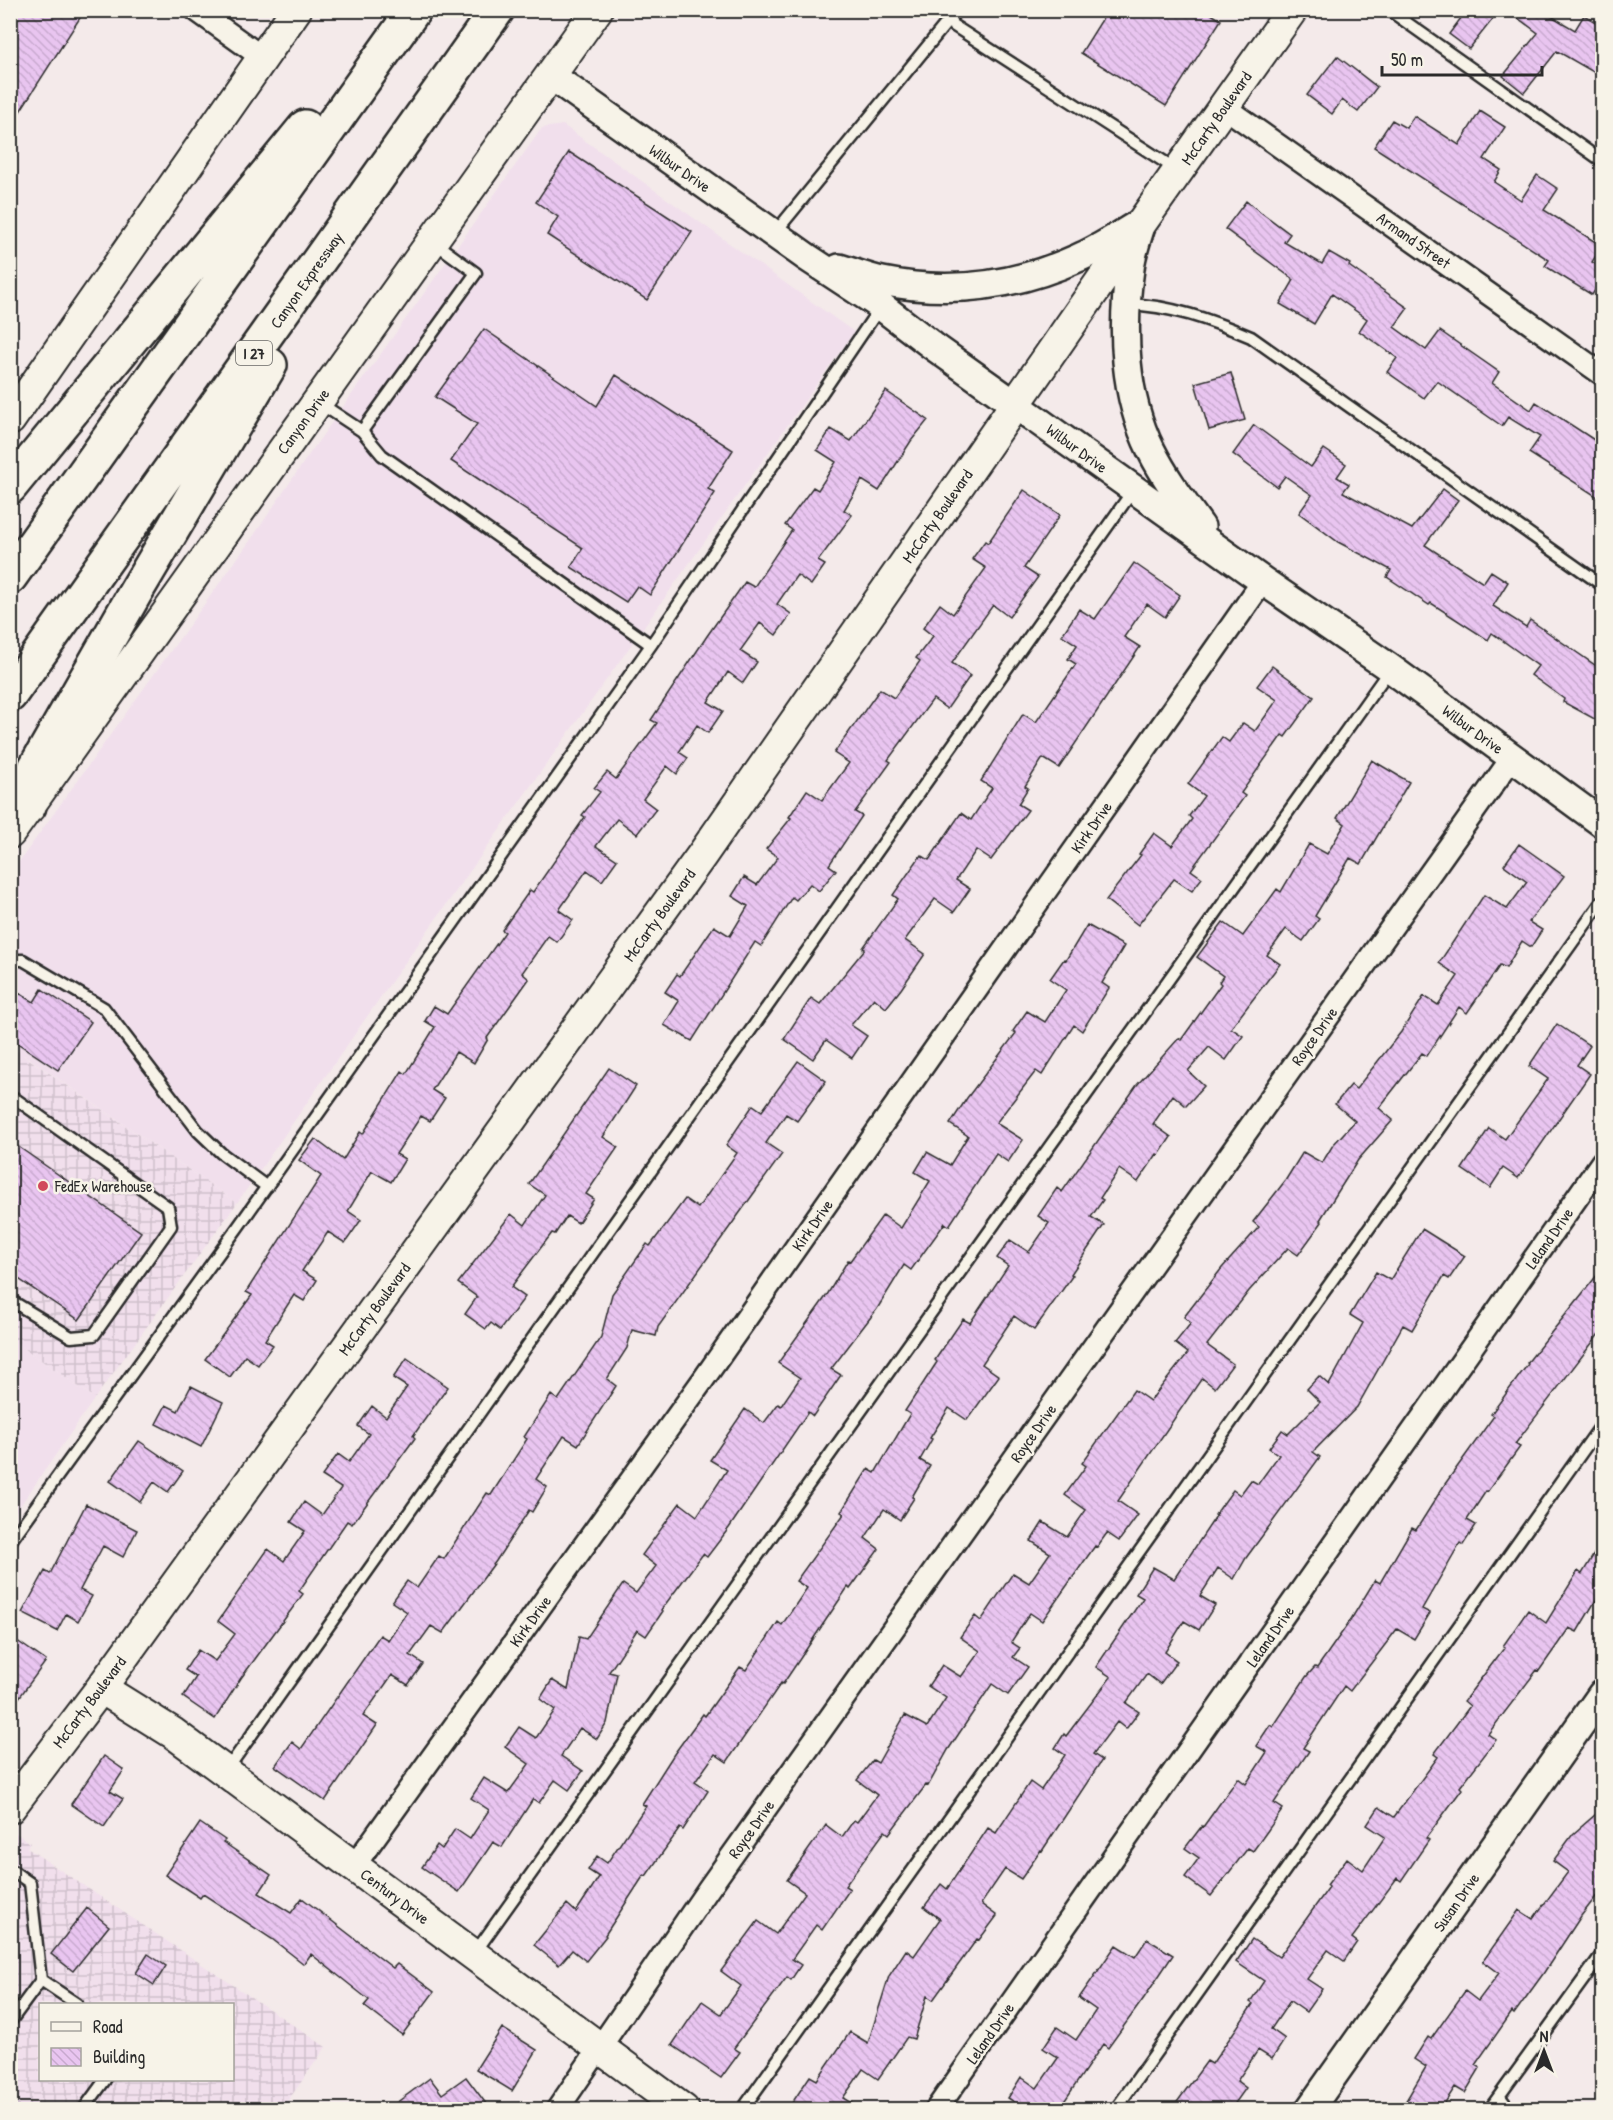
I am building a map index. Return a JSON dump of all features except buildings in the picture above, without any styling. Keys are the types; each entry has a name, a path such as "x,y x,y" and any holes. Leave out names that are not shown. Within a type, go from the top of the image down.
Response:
{"highway":[{"path":"10,487 288,149 393,10"},
{"path":"10,577 414,10"},
{"name":"Canyon Expressway","path":"10,695 497,10"},
{"path":"29,806 34,768 283,343 306,281"}],"main road":[{"path":"10,420 296,10"},
{"name":"Canyon Drive","path":"10,833 597,10"},
{"name":"McCarty Boulevard","path":"10,1808 101,1688 695,864 1289,12"},
{"name":"Century Drive","path":"101,1688 174,1733 684,2109"}],"street":[{"path":"196,10 263,58"},
{"name":"Wilbur Drive","path":"550,75 808,258 881,306 933,346 1263,581 1390,668 1602,823"},
{"name":"Armand Street","path":"1224,107 1602,375"},
{"path":"808,258 881,281 958,289 1007,283 1038,274 1081,258 1142,222"},
{"path":"1142,222 1130,267 1126,304 1126,356 1134,402 1149,448 1167,481 1215,546"},
{"name":"Kirk Drive","path":"354,1866 704,1380 1263,581"},
{"name":"Royce Drive","path":"557,2109 723,1869 1512,758"},
{"name":"Leland Drive","path":"936,2109 1602,1162"},
{"name":"Susan Drive","path":"1309,2109 1602,1695"}],"lane":[{"path":"774,234 957,10"},
{"path":"1389,10 1602,161"},
{"path":"948,22 1179,171"},
{"path":"362,431 476,273 432,241"},
{"path":"1126,304 1155,306 1214,322 1251,337 1602,585"},
{"path":"10,1542 267,1187 651,645 881,306"},
{"path":"317,402 362,431 382,455 651,645"},
{"path":"225,1771 1134,489"},
{"path":"474,1954 1390,668"},
{"path":"742,2109 1602,901"},
{"path":"10,960 23,960 104,1008 198,1131 221,1153 267,1187"},
{"path":"10,1095 168,1207 171,1226 94,1335 71,1337 10,1300"},
{"path":"1115,2109 1602,1424"},
{"path":"10,1869 30,1883 41,1980 10,2022"},
{"path":"1489,2109 1500,2097 1602,1954"},
{"path":"41,1980 76,2003"},
{"path":"82,2109 103,2081"},
{"path":"1500,2097 1510,2109"}],"shaded area":[{"path":"563,125 854,332 389,985 237,1203 24,1055 11,1073 11,873 252,538 542,128"},
{"path":"10,1046 237,1203 95,1398 11,1339"},
{"path":"11,1339 95,1398 11,1519"},
{"path":"10,1829 30,1843 27,1848 326,2047 282,2109 11,2109"}],"place":[{"name":"FedEx Warehouse","path":"43,1186"}]}
